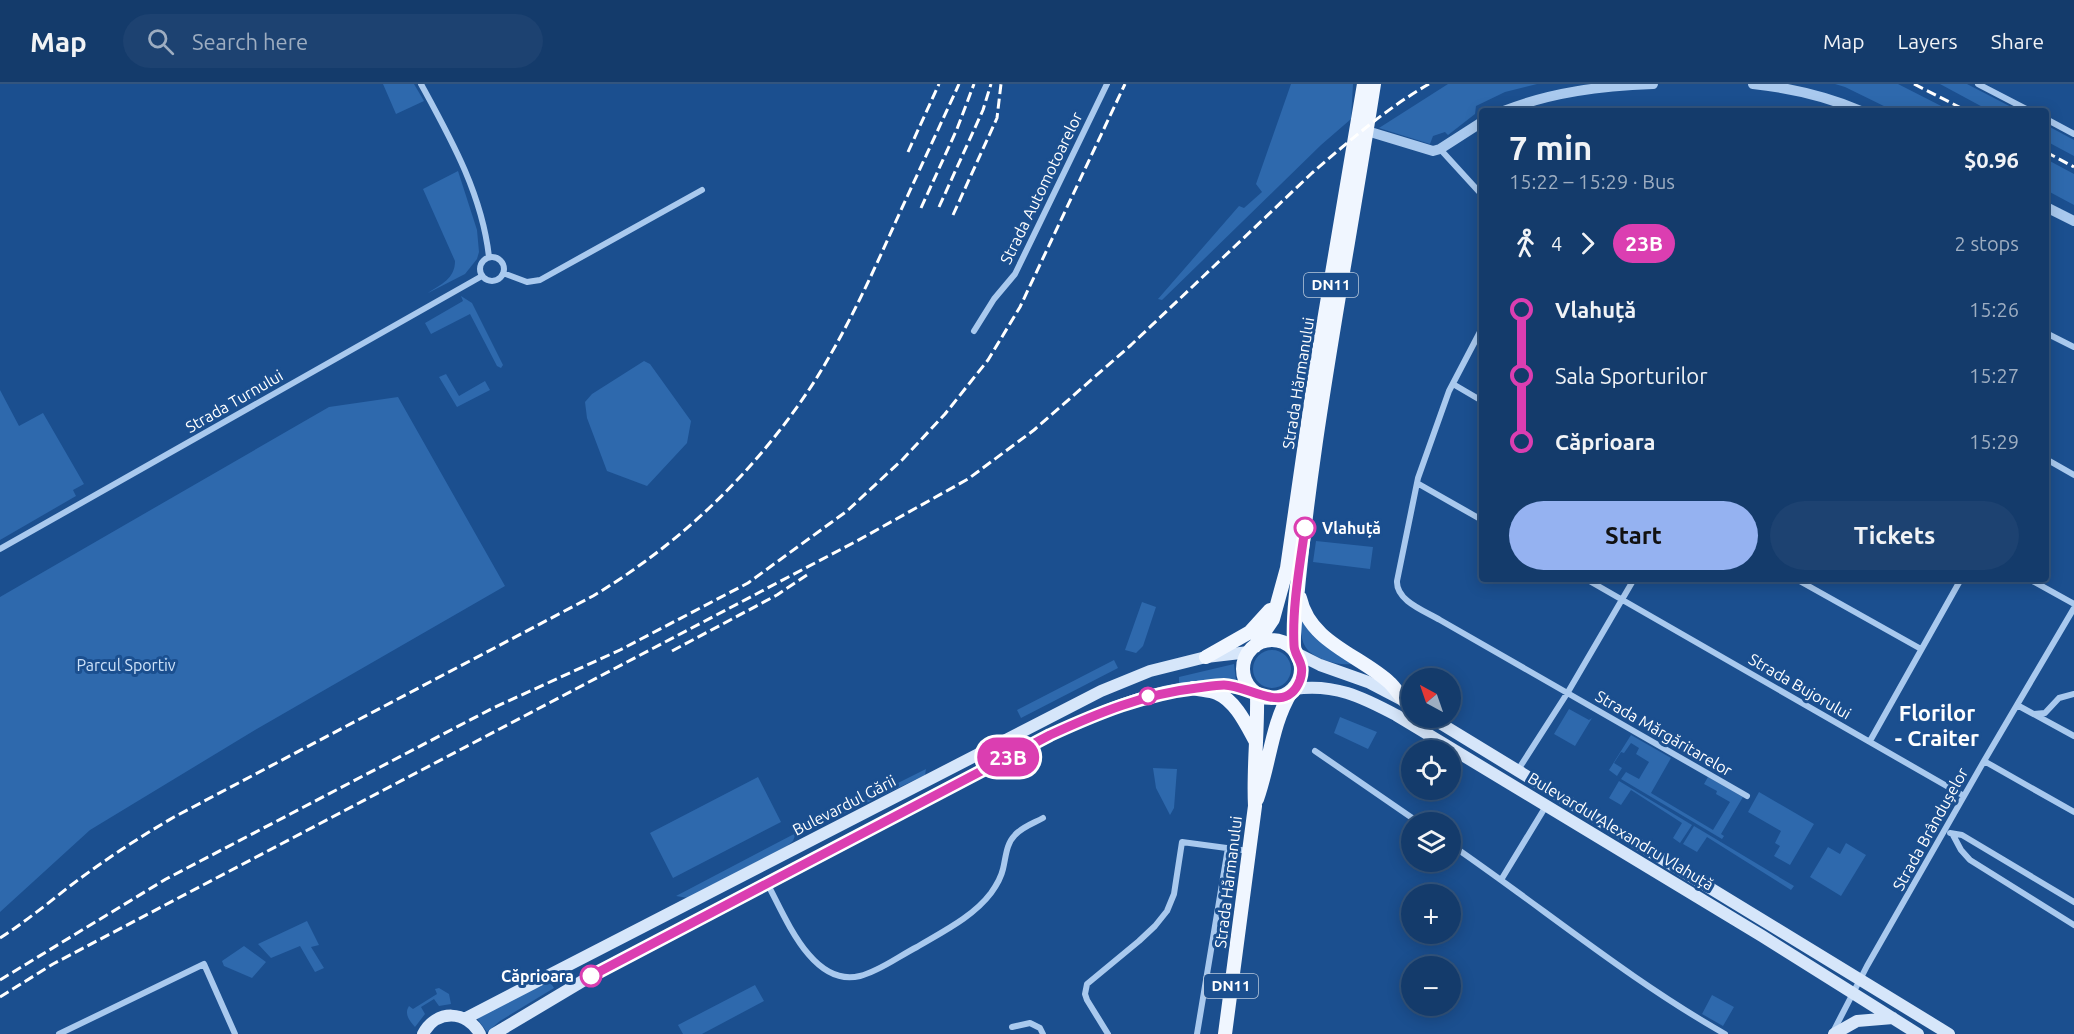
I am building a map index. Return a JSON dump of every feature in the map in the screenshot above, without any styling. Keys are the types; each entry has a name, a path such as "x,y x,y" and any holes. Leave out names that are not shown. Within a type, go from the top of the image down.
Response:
{"main road":[{"name":"Strada Hărmanului","path":"1252,649 1273,619 1287,568 1315,374 1365,84"},
{"name":"Strada Hărmanului","path":"1296,651 1298,583 1318,426 1374,84"},
{"path":"1298,583 1302,606 1312,625 1325,638 1390,684 1401,696"},
{"path":"1206,657 1250,632 1279,599"},
{"path":"1296,651 1302,672 1292,691 1280,698 1271,699 1255,692 1243,674 1244,661 1252,649 1271,640 1279,641 1320,665 1356,676 1401,700"},
{"name":"Bulevardul Gării","path":"466,1018 1101,691 1137,675 1206,657 1252,649"},
{"name":"Bulevardul Gării","path":"494,1034 581,982 767,882 1086,718 1152,695 1193,688 1223,685 1255,692"},
{"name":"Bulevardul Alexandru Vlahuță","path":"1292,691 1307,687 1341,690 1361,697 1396,715 1547,805 1918,1034"},
{"path":"1193,688 1217,693 1227,700 1244,721 1256,744"},
{"name":"Strada Hărmanului","path":"1254,806 1266,775 1275,728 1282,706 1292,691"},
{"name":"Strada Hărmanului","path":"1225,1034 1254,806 1255,692"},
{"name":"Bulevardul Alexandru Vlahuță","path":"1448,728 1949,1034"},
{"path":"423,1034 432,1022 441,1017 455,1015 466,1018 480,1034"},
{"path":"1833,1034 1857,1021 1893,1018"}],"street":[{"path":"422,84 465,166 484,228 489,257"},
{"name":"Strada Automotoarelor","path":"974,331 994,299 1015,274 1107,84"},
{"path":"1515,108 1595,88 1653,84"},
{"path":"1753,84 1789,88 1852,108"},
{"path":"1978,84 2024,108"},
{"path":"2049,121 2074,134"},
{"path":"1367,131 1433,151 1440,149 1479,124"},
{"path":"1440,149 1479,192"},
{"path":"503,273 527,282 540,280 702,190"},
{"path":"2049,208 2074,221"},
{"path":"489,257 494,257 501,261 503,273 495,280 487,280 482,276 480,264 489,257"},
{"name":"Strada Turnului","path":"0,549 482,276"},
{"path":"1479,334 1453,384 1417,483 1479,518"},
{"path":"2049,334 2074,347"},
{"path":"1453,384 1479,398"},
{"path":"2049,461 2074,475"},
{"name":"Strada Mărgăritarelor","path":"1417,483 1397,581 1398,591 1402,596 1747,796"},
{"name":"Strada Bujorului","path":"1591,582 1964,796"},
{"path":"1518,770 1568,692 1633,582"},
{"path":"1801,582 1921,649"},
{"path":"1870,741 1959,582"},
{"path":"2035,582 2074,606"},
{"name":"Strada Brândușelor","path":"1833,1034 1859,980 2074,606"},
{"path":"2034,714 2045,713 2059,698 2074,693"},
{"path":"2017,705 2074,736"},
{"path":"1315,751 1403,812"},
{"path":"1984,761 2074,812"},
{"path":"1501,880 1547,805"},
{"path":"767,882 806,952 824,970 846,978 858,977 879,968 970,915 990,895 1003,870 1008,847 1015,835 1043,818"},
{"path":"1944,830 1953,835 1962,835 2074,902"},
{"path":"1953,835 1961,850 1970,860 2074,925"},
{"path":"1108,1034 1087,1000 1085,994 1087,984 1139,941 1163,917 1174,894 1182,842 1249,851"},
{"path":"1197,1034 1228,848"},
{"path":"1461,852 1634,976 1725,1034"},
{"path":"59,1034 204,964 235,1034"},
{"path":"1012,1027 1030,1023 1040,1028 1043,1034"}],"green space":[{"path":"383,84 414,84 424,101 396,114"},
{"path":"1291,84 1353,84 1351,119 1321,145 1162,300 1158,299 1239,206 1244,208 1262,192 1256,184"},
{"path":"1448,84 1537,84 1505,92 1476,106 1475,114 1448,135 1445,132 1433,136 1430,144 1379,128"},
{"path":"1835,84 1898,84 1945,108 1888,108"},
{"path":"1940,84 1967,84 2013,108 1984,108"},
{"path":"2049,127 2074,140 2074,156 2049,143"},
{"path":"2049,161 2074,174 2074,205 2049,192"},
{"path":"458,171 477,230 479,252 477,259 465,274 428,293 450,277 455,261 423,189"},
{"path":"461,296 472,303 503,365 501,368 497,366 470,314 431,334 425,323 463,301"},
{"path":"644,361 650,364 691,421 687,443 647,486 607,471 587,418 585,402 592,394"},
{"path":"446,374 459,396 485,381 490,390 457,407 439,377"},
{"path":"0,390 19,426 43,413 84,484 73,490 76,496 0,540"},
{"name":"Parcul Sportiv","path":"398,397 505,586 255,730 90,830 0,912 0,597 329,407"},
{"path":"1316,541 1373,547 1370,569 1313,562"},
{"path":"1142,602 1156,607 1143,646 1136,653 1125,650"},
{"path":"1302,621 1313,636 1352,664 1328,661 1311,653 1302,639"},
{"path":"1272,650 1286,655 1291,669 1286,683 1272,688 1258,683 1253,669 1258,655"},
{"path":"1114,660 1118,668 1021,718 1017,710"},
{"path":"1234,664 1236,680 1179,684 1179,677"},
{"path":"1569,709 1589,720 1592,718 1575,746 1554,734"},
{"path":"1340,717 1377,732 1368,749 1334,733"},
{"path":"1631,735 1671,758 1651,793 1713,830 1730,802 1704,784 1708,777 1743,797 1721,834 1724,836 1722,839 1621,779 1626,772 1639,779 1649,762 1636,754 1639,748 1631,743 1614,763 1622,768 1617,776 1609,770"},
{"path":"1153,768 1177,769 1174,808 1170,815 1156,788"},
{"path":"926,769 925,775 814,828 814,825"},
{"path":"758,777 781,822 673,878 650,833"},
{"path":"1619,781 1692,825 1680,843 1673,838 1682,823 1631,790 1621,805 1609,798"},
{"path":"1759,792 1814,824 1790,865 1774,856 1780,846 1775,843 1781,831 1748,812"},
{"path":"1694,826 1794,886 1791,890 1707,837 1697,852 1683,844"},
{"path":"796,833 793,841 787,846 688,898 676,896"},
{"path":"1846,843 1866,855 1841,896 1810,877 1828,847 1840,854"},
{"path":"307,921 319,945 311,947 324,968 315,972 300,946 271,958 258,944"},
{"path":"244,946 266,962 252,978 224,966 222,961"},
{"path":"550,982 554,988 500,1021 487,1032 476,1017"},
{"path":"755,985 764,1001 702,1034 683,1034 678,1025"},
{"path":"439,988 449,994 451,1004 439,1006 434,999 421,1007 425,1014 415,1027 407,1014 409,1006 413,1009 437,994 435,989"},
{"path":"1712,995 1734,1007 1723,1026 1702,1014"}],"railway":[{"path":"908,152 939,84"},
{"path":"0,938 95,868 174,817 593,596 658,552 688,527 717,501 770,443 816,379 868,282 959,84"},
{"path":"921,208 957,129 974,84"},
{"path":"939,207 983,110 991,84"},
{"path":"953,215 997,118 1001,84"},
{"path":"0,980 166,879 493,708 620,650 748,583 847,511 903,459 945,414 988,360 1020,307 1125,84"},
{"path":"0,997 53,964 855,542 968,479 1034,430 1131,345 1312,173 1354,137 1383,114 1429,84"},
{"path":"1914,84 1961,108"},
{"path":"2049,154 2074,167"},
{"path":"672,651 777,595 810,573"}],"bus line":[{"name":"23B","path":"591,976 767,882 1086,718 1152,695 1223,685 1235,686 1271,699 1287,695 1298,684 1302,672 1298,654 1293,649 1305,528"}],"place":[{"name":"Vlahuță","path":"1305,528"},
{"name":"Căprioara","path":"591,976"}],"district":[{"name":"Florilor - Craiter","path":"1937,726"}]}
